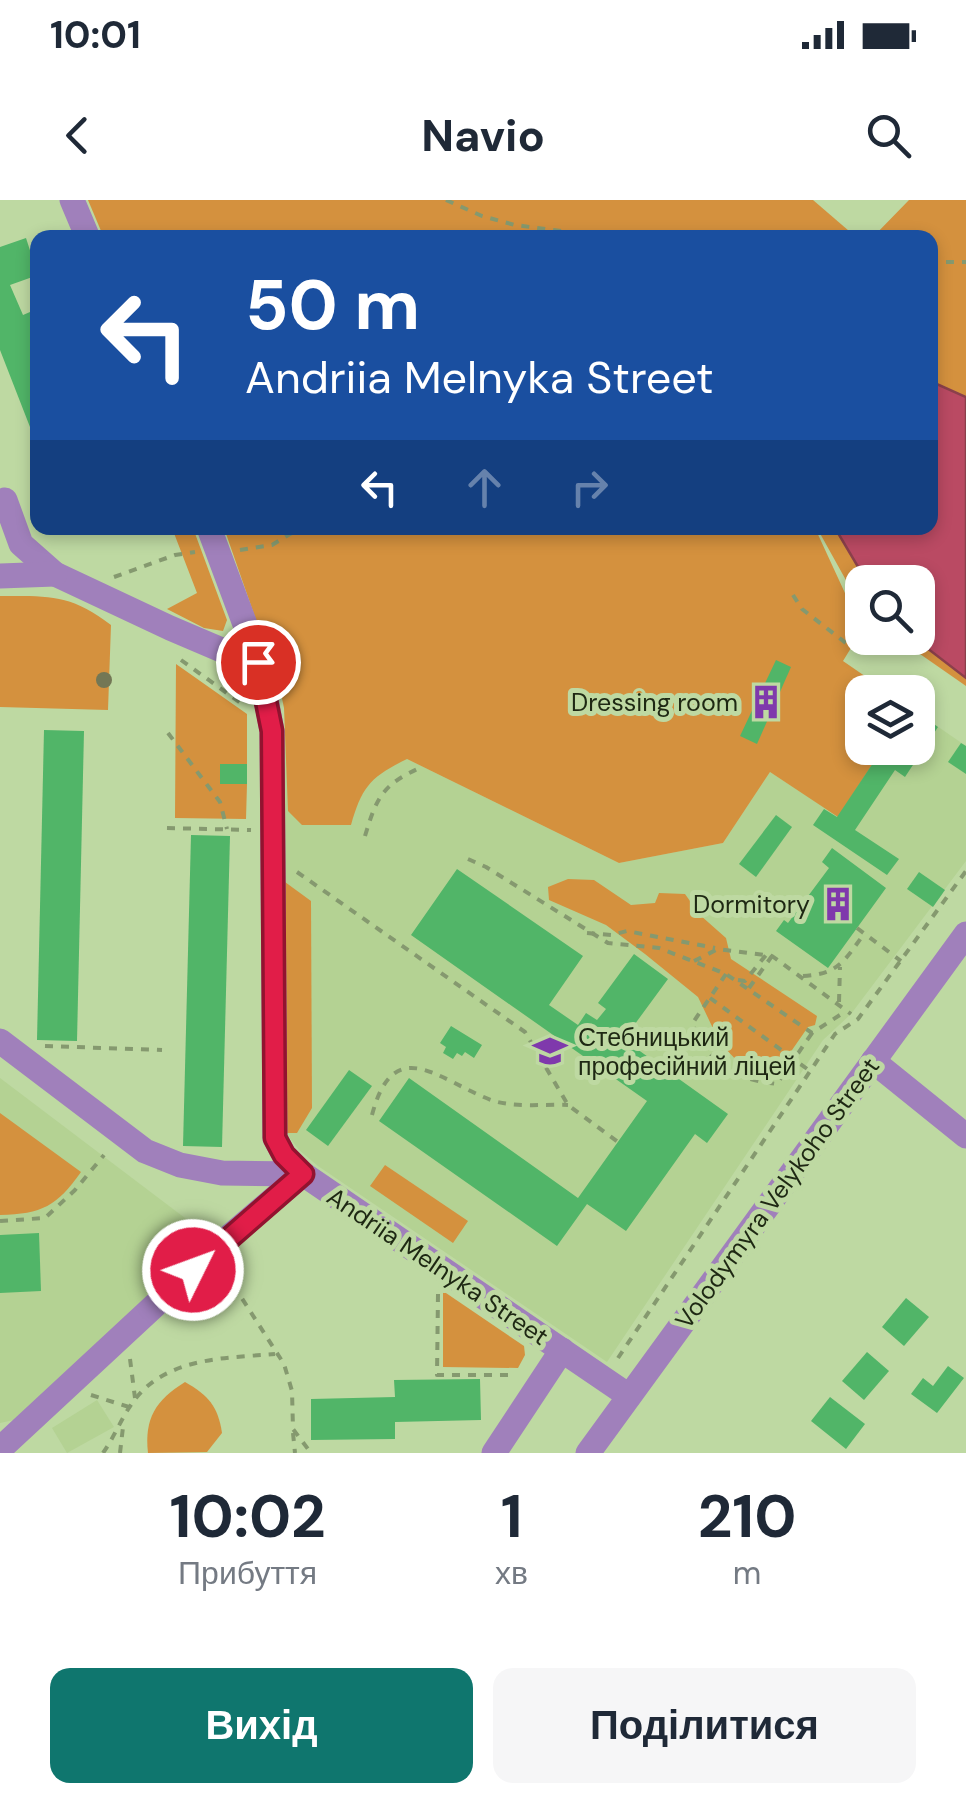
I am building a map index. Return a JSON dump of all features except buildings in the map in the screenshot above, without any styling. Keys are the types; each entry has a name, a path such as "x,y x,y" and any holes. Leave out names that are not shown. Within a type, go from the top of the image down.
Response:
{"street":[{"path":"72,200 85,230"},
{"path":"0,506 4,500 21,544 55,574 170,628 258,662"},
{"name":"Andriia Melnyka Street","path":"212,535 258,662 272,731 275,1138 284,1155 303,1174 629,1396"},
{"path":"0,576 55,574"},
{"name":"Volodymyra Velykoho Street","path":"588,1453 966,934"},
{"path":"2,1043 145,1151 180,1165 222,1174 303,1174"},
{"path":"873,1061 966,1136"},
{"path":"0,1449 222,1243 303,1174"},
{"path":"494,1453 562,1350"}],"path":[{"path":"446,200 515,225 553,230"},
{"path":"938,262 966,262"},
{"path":"793,595 802,609 845,642"},
{"path":"177,657 250,710"},
{"path":"168,733 220,802 227,829"},
{"path":"365,836 376,800 396,779 422,766"},
{"path":"167,828 251,830"},
{"path":"468,859 608,943 659,948 726,974 812,1033"},
{"path":"296,871 525,1032 568,1106 618,1142"},
{"path":"604,1379 834,1034 858,1019 966,871"},
{"path":"857,928 900,961"},
{"path":"587,933 627,932 769,955 849,1012 812,1033 777,1084 744,1080 706,1053 692,1024 726,974"},
{"path":"800,976 828,973 840,967 864,934"},
{"path":"608,943 611,935"},
{"path":"694,961 718,949"},
{"path":"736,980 744,981 751,976 769,955"},
{"path":"749,988 769,955"},
{"path":"839,1005 840,967"},
{"path":"710,998 810,1072"},
{"path":"2,1043 162,1050"},
{"path":"372,1116 379,1092 390,1076 400,1068 417,1066 495,1102 568,1106"},
{"path":"0,1221 45,1218 75,1190 104,1154"},
{"path":"222,1243 220,1262 228,1278 284,1364 292,1392 295,1453"},
{"path":"438,1291 437,1374 511,1375"},
{"path":"135,1324 130,1362 135,1399"},
{"path":"120,1453 129,1407 160,1376 204,1360 275,1354"},
{"path":"64,1390 129,1407"},
{"path":"104,1453 124,1422"},
{"path":"293,1428 311,1453"}],"shaded area":[{"path":"88,200 813,200 848,230 101,230"},
{"path":"909,200 966,200 966,686 921,655 935,655 935,565 845,565 845,578 821,535 938,535 938,230 880,230"},
{"path":"938,385 966,397 966,678 935,654 935,565 857,565 839,535 938,535"},
{"path":"175,535 196,535 227,620 223,631 204,628 167,609 197,593"},
{"path":"226,535 818,535 845,593 847,655 843,661 863,675 845,675 845,765 872,765 838,817 770,772 723,843 619,863 407,759 369,784 351,825 302,825 288,811 284,708"},
{"path":"0,596 71,602 111,625 108,710 0,707"},
{"path":"176,664 247,714 247,764 220,765 220,783 247,784 246,819 175,818"},
{"name":"Стебницький професійний ліцей","path":"935,725 966,746 966,861 851,1014 823,1040 607,1362 318,1166 286,1133 285,730 407,759 619,863 723,843 770,772 838,816 872,765 935,765"},
{"path":"568,879 594,880 631,905 655,903 659,893 685,894 700,915 726,938 731,959 817,1016 815,1025 808,1027 774,1076 741,1065 720,1043 698,997 606,925 549,900 548,887"},
{"path":"285,882 311,901 312,1108 297,1133 286,1133"},
{"path":"0,1078 214,1240 23,1418 0,1423"},
{"path":"0,1113 81,1172 47,1206 27,1213 0,1215"},
{"path":"385,1165 468,1221 453,1243 370,1186"},
{"path":"443,1291 524,1346 525,1355 518,1368 443,1367"},
{"path":"185,1382 211,1402 222,1433 207,1452 148,1453 148,1430 154,1411"},
{"path":"97,1400 114,1427 67,1453 52,1428"}],"place":[{"name":"Dressing room","path":"766,702"},
{"name":"Dormitory","path":"838,904"},
{"name":"Стебницький професійний ліцей","path":"550,1051"}],"route":[{"path":"193,1270 303,1174 284,1155 275,1138 272,731 258,662"}]}
